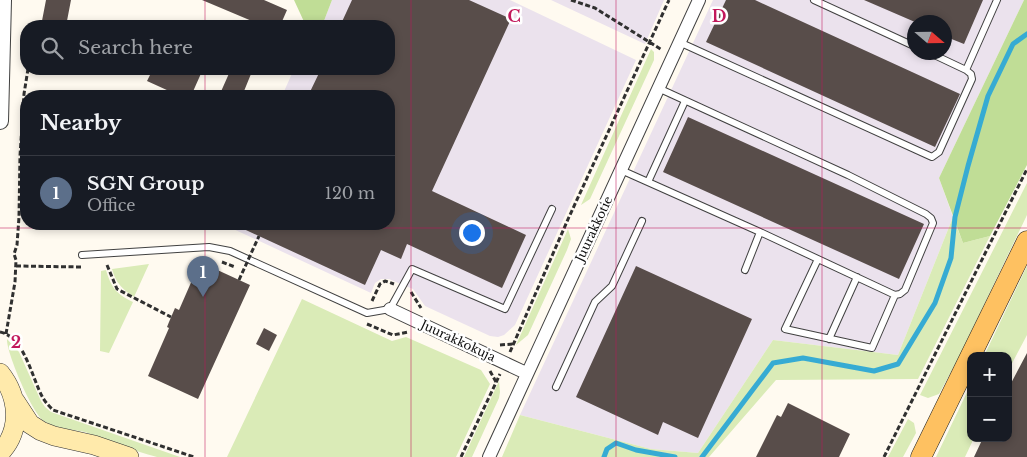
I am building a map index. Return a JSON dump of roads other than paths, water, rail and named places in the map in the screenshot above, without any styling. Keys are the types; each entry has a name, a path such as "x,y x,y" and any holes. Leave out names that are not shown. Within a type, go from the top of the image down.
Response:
{"main road":[{"path":"920,457 1027,241"},
{"path":"0,373 30,424 40,431 94,445 129,457"},
{"path":"0,453 9,442 13,432 16,421 15,401"}],"street":[{"path":"0,121 3,0"},
{"name":"Juurakkotie","path":"488,457 699,0"},
{"name":"Juurakkokuja","path":"390,309 526,373"}],"lane":[{"path":"814,0 907,43"},
{"path":"966,70 997,0"},
{"path":"680,42 932,157 939,152 972,79 972,74 945,60"},
{"path":"621,170 894,295 900,294 904,290 933,223 931,218 848,175 658,88"},
{"path":"648,182 685,101"},
{"path":"82,255 209,247 230,251 367,312 390,309 412,269 505,308 552,209"},
{"path":"556,387 595,302 612,286 642,221"},
{"path":"745,270 760,232"},
{"path":"818,259 784,329 872,348 894,295"},
{"path":"829,340 857,278"}],"waterway":[{"path":"702,457 773,363 803,358 874,371 898,364 935,303 951,258 955,217 988,96 1013,44 1027,34"},
{"path":"604,457 607,449 616,443 636,450 675,457"}],"place":[{"name":"SGN Group","path":"203,297"}]}
